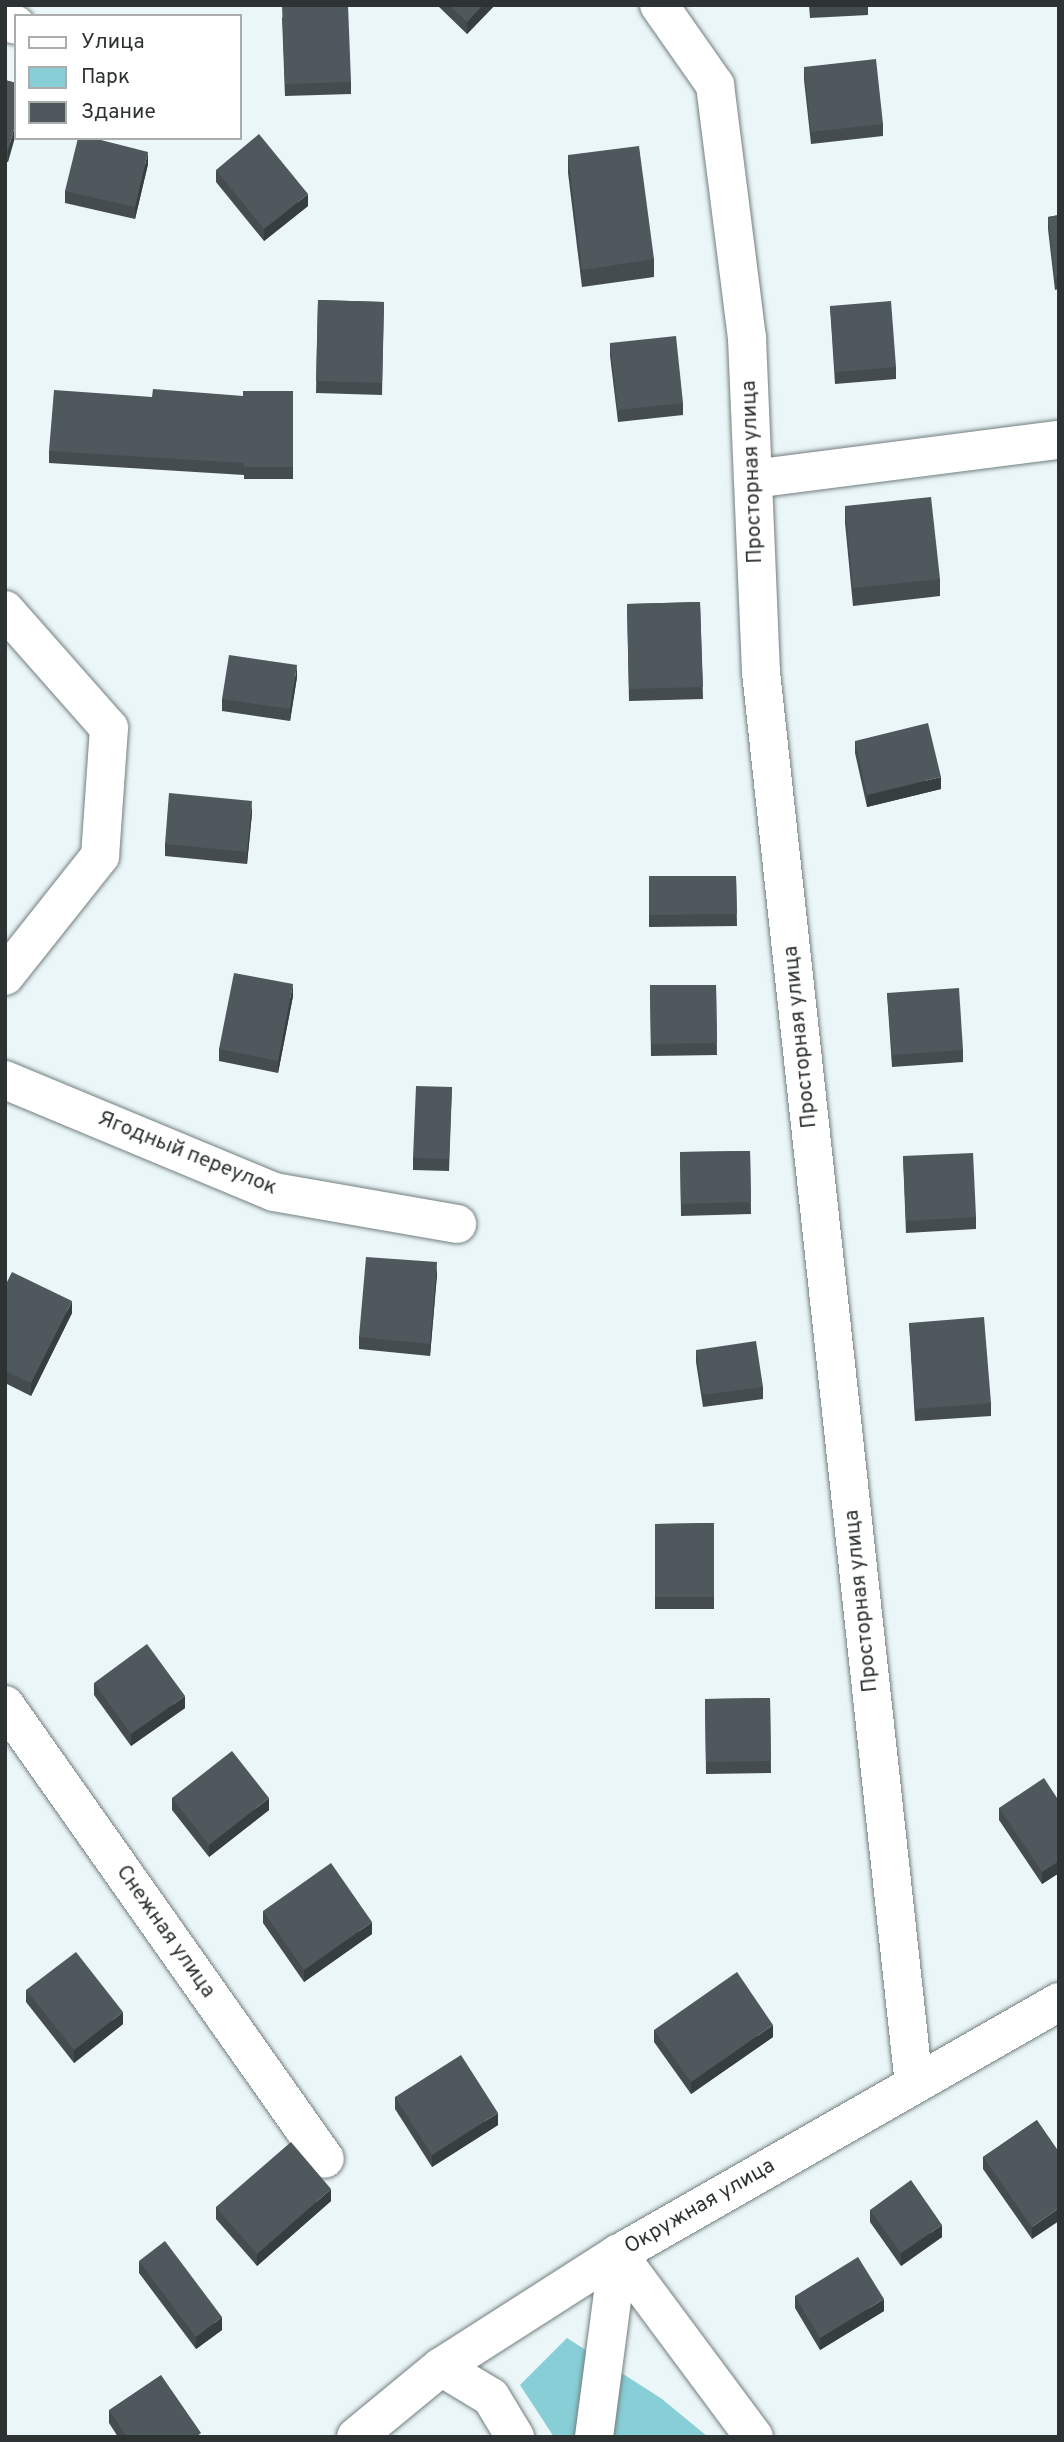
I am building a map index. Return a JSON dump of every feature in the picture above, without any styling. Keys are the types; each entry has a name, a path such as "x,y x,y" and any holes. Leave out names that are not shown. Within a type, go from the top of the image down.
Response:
{"street":[{"name":"Просторная улица","path":"659,5 715,85 747,338 761,672 914,2084"},
{"path":"753,479 1059,440"},
{"path":"5,610 109,728 100,856 5,976"},
{"name":"Ягодный переулок","path":"5,1080 274,1192 457,1224"},
{"name":"Снежная улица","path":"5,1705 325,2159"},
{"name":"Окружная улица","path":"356,2437 441,2367 618,2254 1059,2002"},
{"path":"594,2437 618,2254"},
{"path":"618,2254 754,2437"},
{"path":"441,2367 491,2397 515,2437"}],"green space":[{"path":"567,2338 662,2399 708,2437 554,2437 520,2385"}],"building":[{"path":"282,5 348,5 351,82 285,84"},
{"path":"449,5 483,5 467,22"},
{"path":"876,59 883,124 811,132 804,67"},
{"path":"5,80 14,82 14,129 8,150 5,150"},
{"path":"259,134 308,194 264,229 216,170"},
{"path":"78,140 101,140 148,152 135,207 65,191"},
{"path":"639,146 654,259 582,270 568,155"},
{"path":"1059,215 1059,277 1055,278 1048,217"},
{"path":"318,300 384,302 382,383 316,381"},
{"path":"891,301 896,367 835,372 830,306"},
{"path":"676,336 683,403 618,410 610,343"},
{"path":"153,389 243,396 243,391 293,391 293,467 244,467 244,463 49,451 54,390 152,397"},
{"path":"931,497 940,579 853,588 845,506"},
{"path":"700,602 703,687 629,689 627,604"},
{"path":"229,655 297,665 290,709 222,699"},
{"path":"928,723 941,777 867,795 855,741"},
{"path":"169,793 252,801 247,852 165,844"},
{"path":"649,876 736,876 737,914 649,915"},
{"path":"234,973 293,984 278,1061 219,1049"},
{"path":"650,985 716,985 717,1043 651,1044"},
{"path":"959,988 963,1050 892,1055 887,993"},
{"path":"416,1086 452,1087 449,1159 413,1158"},
{"path":"750,1151 751,1202 681,1204 680,1152"},
{"path":"973,1153 976,1217 906,1221 903,1156"},
{"path":"366,1257 437,1262 430,1344 359,1337"},
{"path":"12,1272 72,1301 31,1383 5,1371 5,1286"},
{"path":"984,1317 991,1403 915,1409 909,1323"},
{"path":"756,1341 763,1387 703,1395 696,1350"},
{"path":"714,1523 714,1597 655,1597 655,1524"},
{"path":"147,1644 185,1696 131,1734 94,1683"},
{"path":"770,1698 771,1761 706,1762 705,1699"},
{"path":"232,1751 269,1798 209,1845 172,1798"},
{"path":"1044,1778 1059,1801 1059,1861 1042,1872 999,1808"},
{"path":"331,1863 372,1922 304,1970 263,1911"},
{"path":"76,1952 123,2012 74,2050 26,1990"},
{"path":"737,1972 773,2025 691,2082 654,2030"},
{"path":"461,2055 498,2113 432,2155 395,2097"},
{"path":"1037,2120 1059,2152 1059,2208 1032,2227 983,2157"},
{"path":"291,2142 331,2189 257,2254 216,2207"},
{"path":"911,2180 942,2225 901,2253 870,2210"},
{"path":"165,2241 222,2317 196,2337 139,2261"},
{"path":"858,2257 884,2299 820,2338 795,2296"},
{"path":"161,2375 201,2433 196,2437 127,2437 109,2410"}]}
